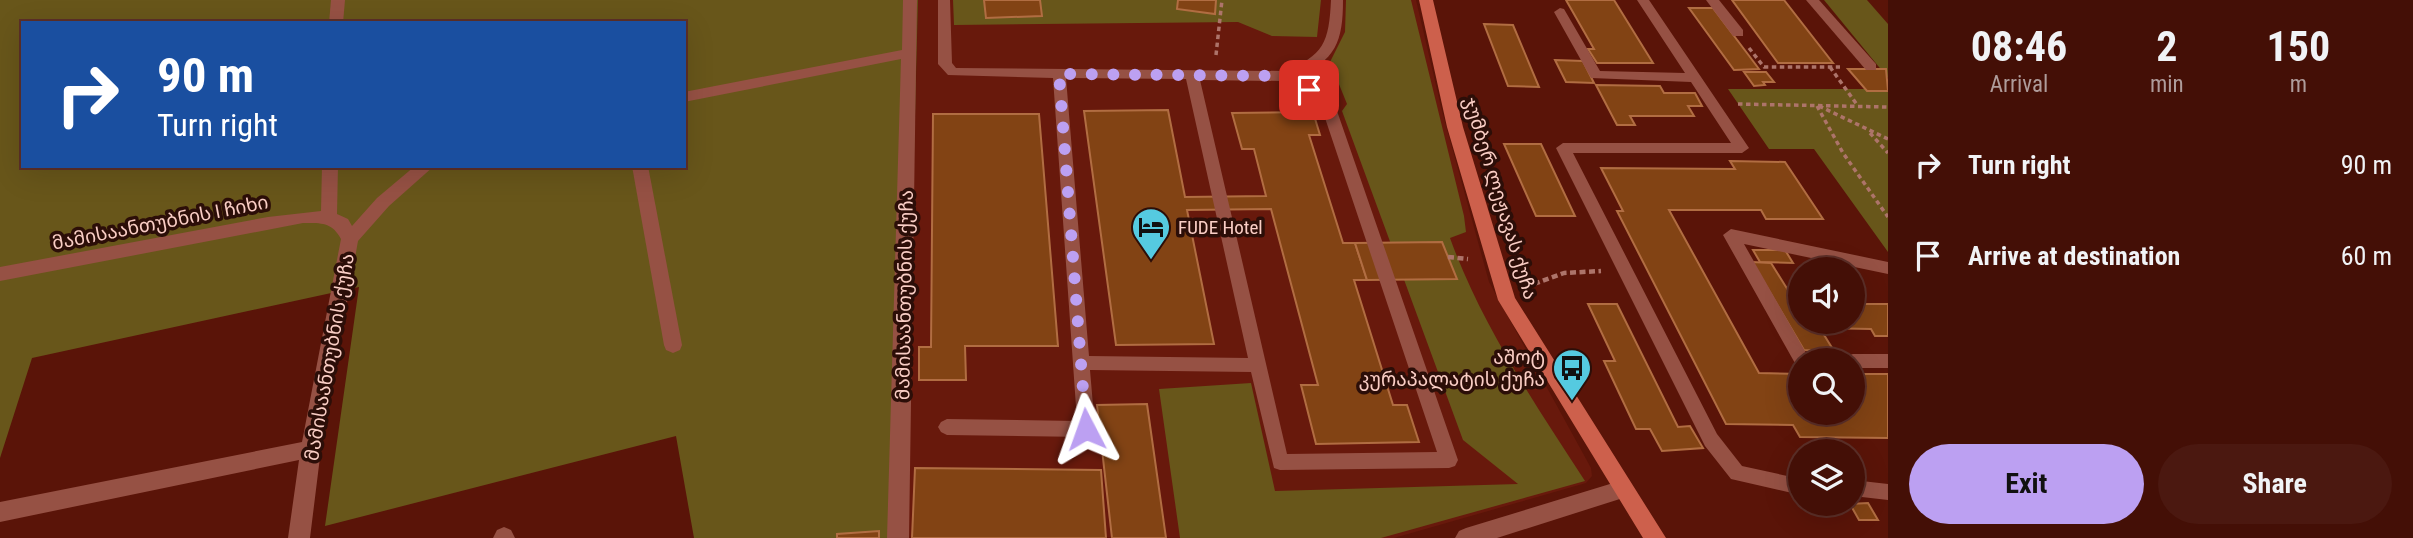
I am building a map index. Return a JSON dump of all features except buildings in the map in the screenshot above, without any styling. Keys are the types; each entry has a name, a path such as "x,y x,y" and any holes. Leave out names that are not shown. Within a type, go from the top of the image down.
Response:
{"street":[{"path":"336,21 338,0"},
{"name":"მამისაანთუბნის ქუჩა","path":"898,538 911,0"},
{"name":"ჯუმბერ ლეჟავას ქუჩა","path":"1426,0 1455,127 1507,300 1655,538"},
{"path":"686,97 909,52"},
{"path":"330,168 328,217 342,224 350,239"},
{"name":"მამისაანთუბნის ქუჩა","path":"299,538 311,449 350,239 383,202 424,168"},
{"path":"640,168 673,345"},
{"name":"მამისაანთუბნის I ჩიხი","path":"0,274 268,223 303,217 328,217"},
{"path":"0,512 311,449"},
{"path":"1466,538 1623,489"}],"lane":[{"path":"944,0 945,64 953,72 1214,76 1285,76 1304,69 1332,46 1338,31 1337,0"},
{"path":"1643,0 1742,148 1563,148 1711,440 1737,473 1788,484"},
{"path":"1712,0 1738,33"},
{"path":"1812,0 1871,67"},
{"path":"1559,12 1595,75 1696,78"},
{"path":"947,427 1086,429 1059,74"},
{"path":"1192,75 1280,462 1449,460 1330,111 1321,99 1285,76"},
{"path":"1795,348 1731,234 1888,268"},
{"path":"1865,361 1888,361"},
{"path":"1081,363 1258,365"},
{"path":"1865,489 1888,492"}],"path":[{"path":"1214,76 1222,0"},
{"path":"1738,33 1764,67 1871,67"},
{"path":"1830,66 1859,106"},
{"path":"1714,104 1888,107"},
{"path":"1817,105 1888,139"},
{"path":"1817,105 1843,153 1888,217"},
{"path":"1868,130 1888,153"},
{"path":"1448,257 1469,259"},
{"path":"1534,284 1564,273 1625,270"}],"shaded area":[{"path":"0,0 918,0 904,538 694,538 676,436 325,526 359,287 32,358 0,458"},
{"path":"918,0 1416,0 1442,111 1489,282 1591,468 1592,476 1586,483 1394,538 905,538"},
{"path":"953,0 1321,0 1317,37 1272,36 1238,22 954,25"},
{"path":"1346,0 1411,0 1464,216 1466,232 1450,238 1493,332 1528,393 1585,481 1381,538 1180,538 1159,389 1251,383 1275,491 1518,484 1463,440 1342,111 1347,104 1330,62 1345,32"},
{"path":"1824,0 1867,0 1888,24 1888,78"},
{"path":"1728,89 1888,89 1888,252 1814,149 1769,149"}],"place":[{"name":"FUDE Hotel","path":"1151,261"},
{"name":"აშოტ კურაპალატის ქუჩა","path":"1572,402"}],"route":[{"path":"1086,429 1059,74 1285,76 1309,90"}]}
